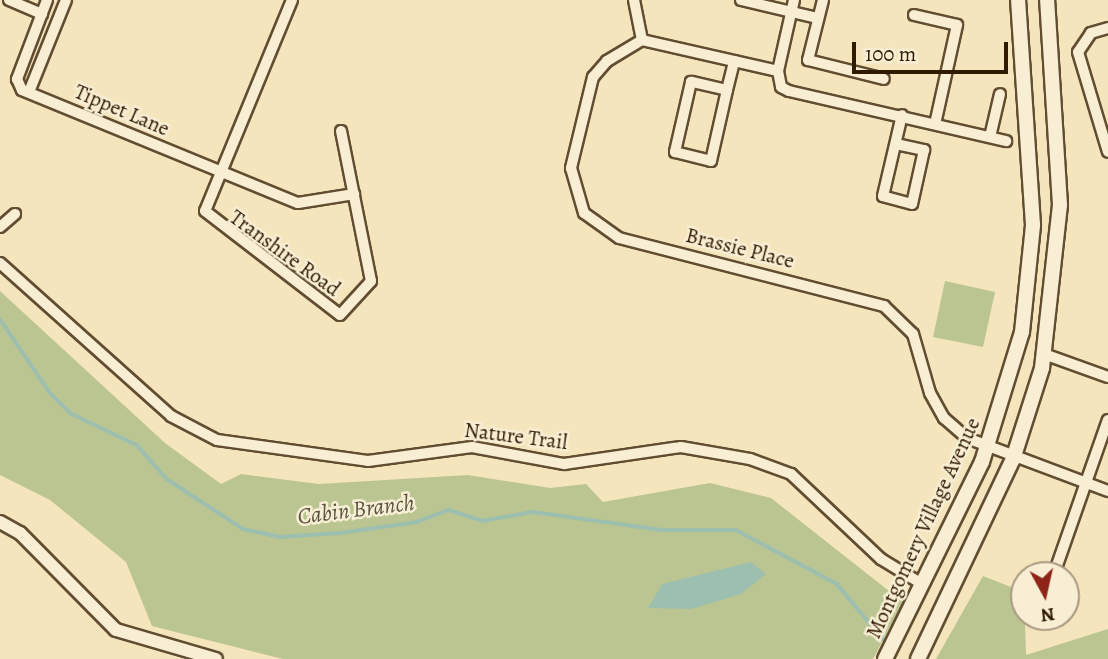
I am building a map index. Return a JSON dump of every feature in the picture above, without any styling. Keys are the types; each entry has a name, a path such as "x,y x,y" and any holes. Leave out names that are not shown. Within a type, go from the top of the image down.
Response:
{"main road":[{"name":"Montgomery Village Avenue","path":"885,659 987,448 1022,332 1033,225 1018,0"},
{"path":"918,659 1013,459 1044,354 1061,166 1046,0"}],"street":[{"path":"9,0 42,14 47,0"},
{"path":"29,92 66,0"},
{"name":"Transhire Road","path":"291,0 206,199 209,220 340,315 371,281 341,131"},
{"path":"634,0 642,40 778,71"},
{"path":"741,0 818,18"},
{"path":"794,0 778,71 781,87 1006,141"},
{"path":"823,0 808,60 884,79"},
{"name":"Tippet Lane","path":"42,14 17,79 29,92 218,171"},
{"path":"914,15 957,25 935,124"},
{"path":"1108,28 1091,33 1078,52 1108,152"},
{"name":"Brassie Place","path":"642,40 621,50 593,77 571,168 583,213 618,238 884,306 913,334 944,418 987,448 1108,491"},
{"path":"727,90 691,82 675,152 711,161 734,61"},
{"path":"990,137 1000,94"},
{"path":"896,144 924,150 912,204 883,197 902,115"},
{"name":"Transhire Road","path":"218,171 299,203 354,194"},
{"path":"0,227 15,214"},
{"name":"Nature Trail","path":"0,263 171,416 217,440 368,461 472,447 564,464 681,447 750,459 791,474 881,559 922,584"},
{"path":"1044,354 1108,377"},
{"path":"1059,561 1108,420"},
{"path":"0,522 29,541 87,608 116,630 216,659"}],"green space":[{"path":"945,281 995,292 983,347 933,337"},
{"path":"0,291 165,443 221,484 241,474 319,484 468,475 550,488 586,484 603,502 710,483 771,498 903,602 873,659 283,659 152,626 126,562 50,500 0,475"},
{"path":"983,576 1010,587 1010,631 1025,631 1026,655 1108,629 1108,659 936,659"}],"shaded area":[{"path":"751,562 766,574 741,594 691,609 648,608 662,584"}],"waterway":[{"name":"Cabin Branch","path":"0,319 51,394 72,414 137,445 167,479 243,529 280,537 340,533 417,522 449,510 482,521 533,512 662,530 736,530 837,584 884,640"}]}
